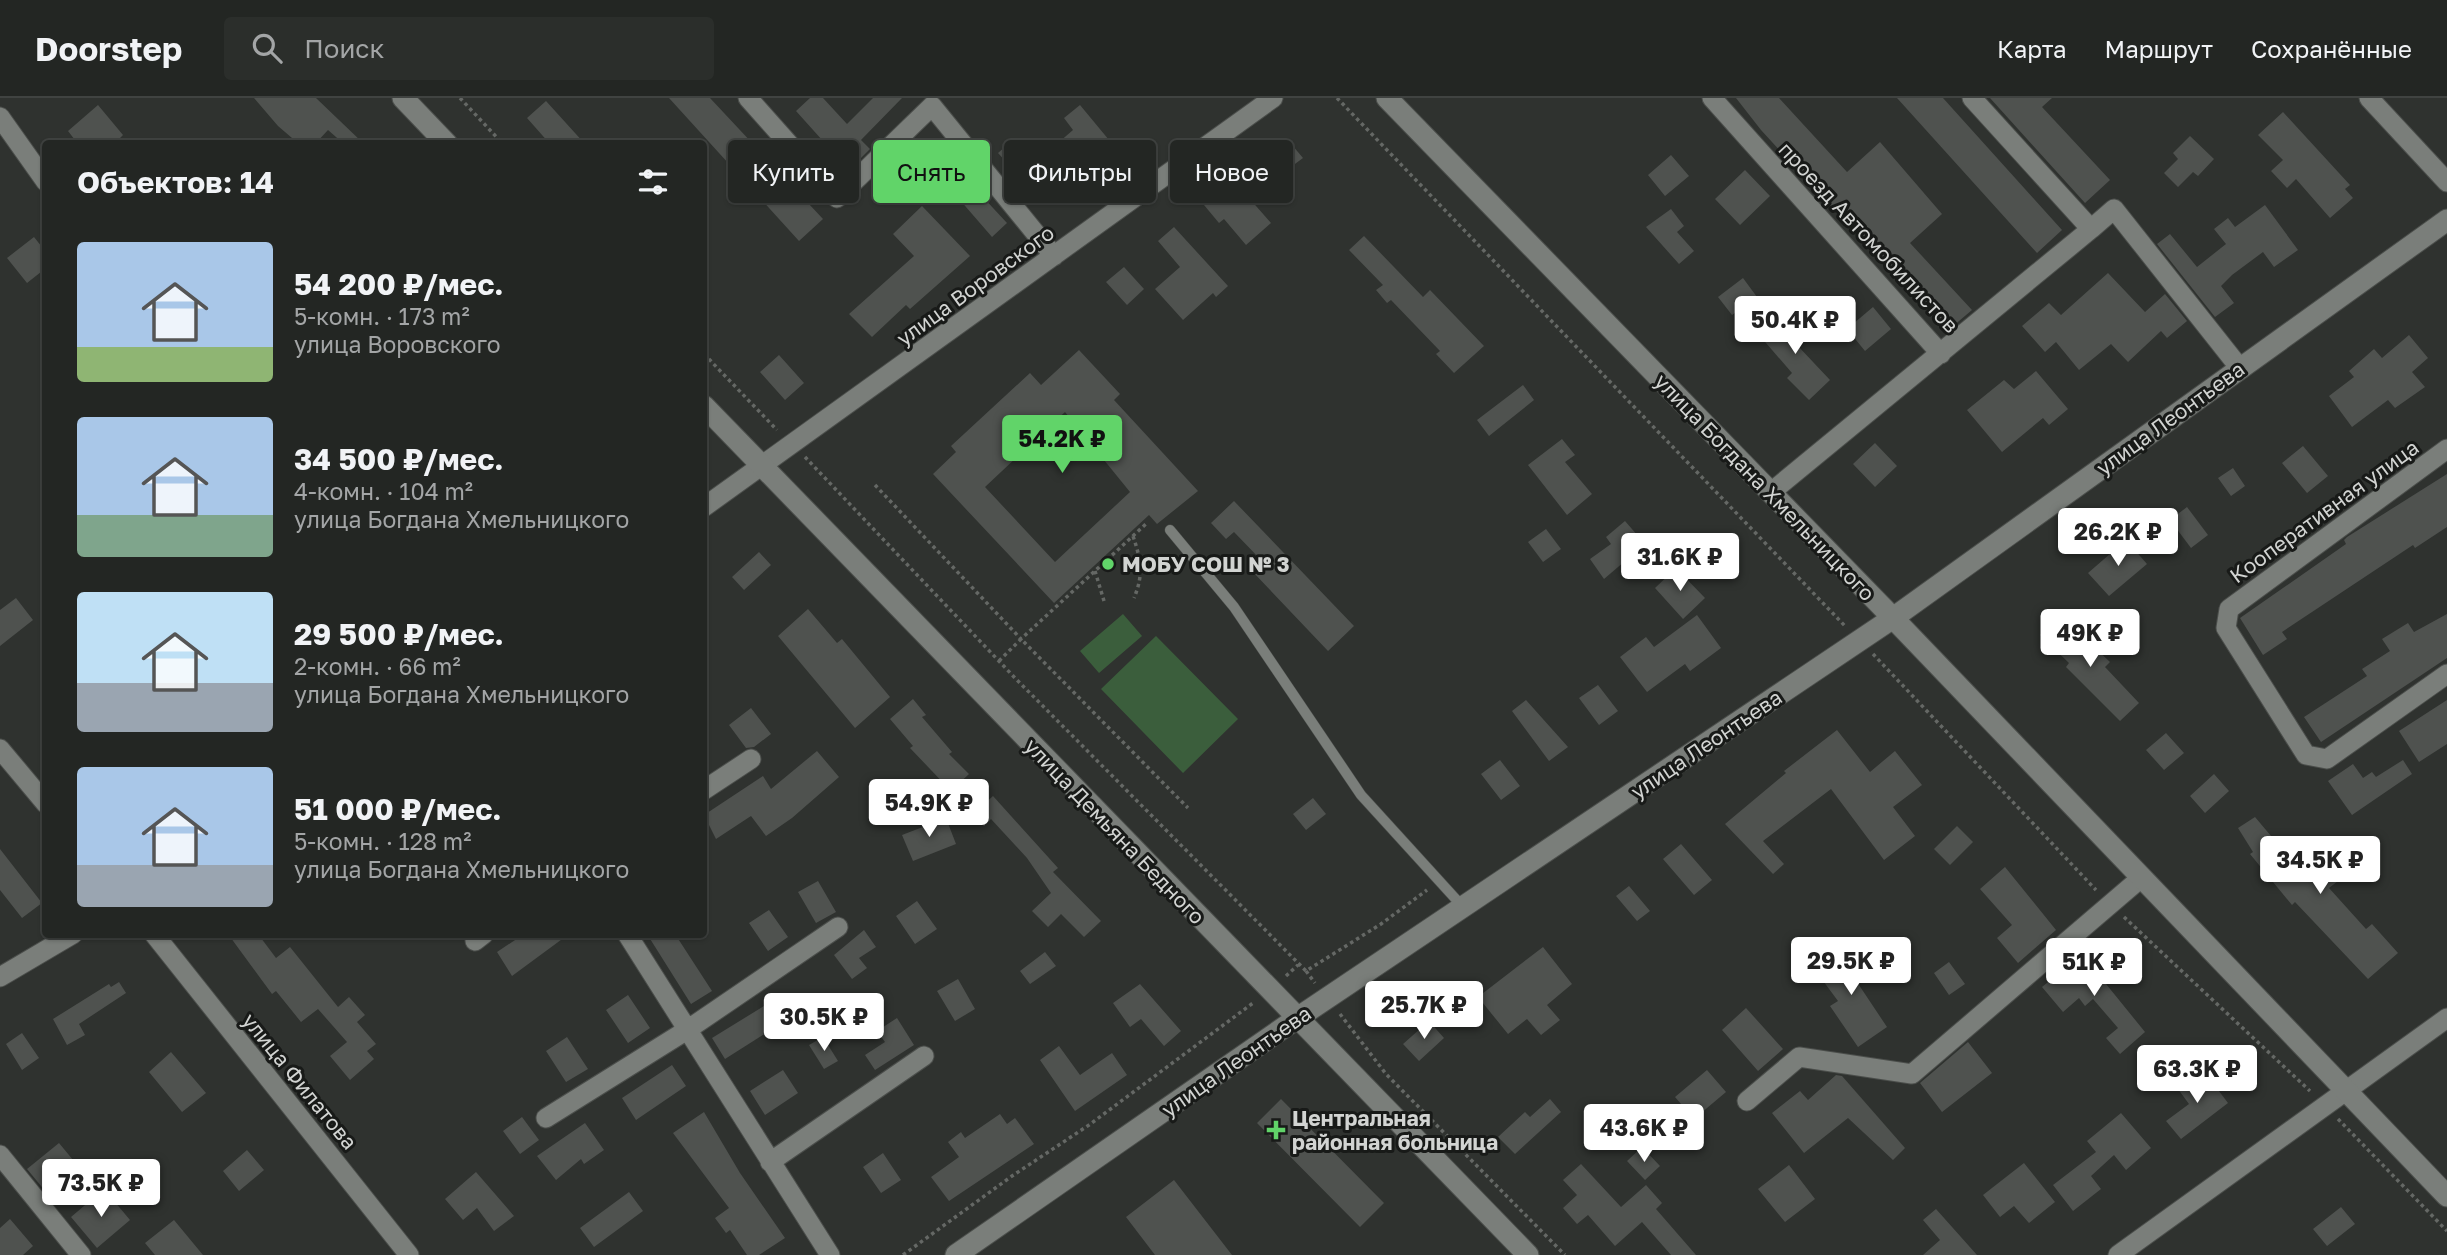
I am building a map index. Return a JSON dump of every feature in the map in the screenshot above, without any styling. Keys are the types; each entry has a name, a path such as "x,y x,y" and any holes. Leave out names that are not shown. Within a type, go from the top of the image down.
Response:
{"street":[{"path":"403,98 443,140"},
{"path":"748,98 837,198 936,102 1054,256"},
{"name":"улица Воровского","path":"707,505 1273,98"},
{"name":"улица Богдана Хмельницкого","path":"1387,98 1893,618 2447,1196"},
{"name":"проезд Автомобилистов","path":"1712,98 1941,354 2114,209 2239,368"},
{"path":"1972,98 2091,229"},
{"path":"2369,98 2447,182"},
{"path":"0,117 42,176"},
{"name":"улица Леонтьева","path":"956,1255 1296,1019 1893,618 2447,220"},
{"path":"1770,493 1941,354"},
{"name":"улица Демьяна Бедного","path":"707,409 1296,1019 1528,1255"},
{"name":"Кооперативная улица","path":"2447,449 2229,609 2226,628 2306,755 2327,759 2447,674"},
{"path":"0,750 42,799"},
{"path":"707,788 751,759"},
{"path":"1747,1101 1799,1057 1912,1074 2141,878"},
{"path":"546,1118 688,1030 838,927"},
{"path":"0,977 66,938"},
{"name":"улица Филатова","path":"157,938 409,1255"},
{"path":"629,938 830,1255"},
{"path":"2122,1254 2447,1018"},
{"path":"770,1162 924,1056"},
{"path":"0,1155 81,1255"}],"lane":[{"path":"1170,530 1234,607 1361,795 1463,907"}],"path":[{"path":"460,98 499,140"},
{"path":"1337,98 2110,905 2325,1105 2447,1231"},
{"path":"707,357 999,661 1306,971 1386,1074 1565,1255"},
{"path":"875,485 1021,639 1188,808"},
{"path":"999,661 1147,523"},
{"path":"1133,536 1141,560 1142,578 1134,598"},
{"path":"1095,571 1104,601"},
{"path":"1306,971 1381,924 1440,881"},
{"path":"903,1255 1012,1175 1089,1125 1269,991 1298,965"}],"green space":[{"path":"1123,614 1142,636 1099,673 1080,651"},
{"path":"1156,636 1238,719 1183,773 1101,689"}],"building":[{"path":"254,98 316,98 360,140 339,140 328,130 319,140 294,140"},
{"path":"669,98 710,98 749,140 728,140 728,163"},
{"path":"810,98 823,98 847,124 873,98 902,98 861,140 870,149 859,160 859,140 822,140 796,111"},
{"path":"1736,98 1779,98 1847,172 1880,142 1942,214 1910,243 1972,310 1946,332 1761,130"},
{"path":"1897,98 1943,98 2062,230 2037,253"},
{"path":"1990,98 2052,98 2042,107 2110,180 2085,203"},
{"path":"546,101 581,140 546,140 527,118"},
{"path":"98,105 123,135 118,140 75,140 68,131"},
{"path":"1080,105 1109,140 1061,140 1073,130 1064,118"},
{"path":"2283,112 2350,185 2345,189 2353,198 2330,218 2296,179 2287,188 2271,171 2283,160 2258,135"},
{"path":"2190,136 2214,159 2198,176 2193,172 2178,187 2164,173 2178,159 2173,153"},
{"path":"1293,146 1303,158 1293,165"},
{"path":"1004,148 1004,160 998,153"},
{"path":"1671,155 1689,176 1665,196 1648,175"},
{"path":"1745,170 1770,196 1740,225 1715,199"},
{"path":"764,203 808,203 823,219 799,241"},
{"path":"963,203 988,203 1007,223 992,237"},
{"path":"1253,203 1271,223 1246,245 1224,219 1219,223 1204,205"},
{"path":"2265,205 2298,250 2274,267 2263,252 2232,275 2221,286 2234,303 2215,317 2157,244 2170,234 2197,267 2226,244 2214,229 2228,218 2235,227"},
{"path":"922,206 970,256 910,309 906,305 872,337 849,314 914,256 893,234"},
{"path":"1671,209 1684,226 1677,232 1694,251 1679,264 1646,227"},
{"path":"1174,227 1228,286 1216,297 1213,293 1183,320 1155,289 1180,267 1158,241"},
{"path":"1364,236 1423,297 1430,290 1484,346 1454,373 1436,354 1440,351 1391,300 1387,303 1376,290 1383,285 1349,250"},
{"path":"34,237 42,247 42,271 27,283 7,258"},
{"path":"1124,267 1144,289 1127,305 1106,282"},
{"path":"2108,273 2145,312 2165,294 2187,321 2167,338 2161,331 2128,362 2111,344 2079,370 2056,342 2045,352 2022,326 2049,303 2061,315"},
{"path":"1743,278 1757,297 1732,315 1718,297"},
{"path":"1873,307 1891,329 1865,351 1847,329"},
{"path":"1786,313 1807,337 1797,345 1830,380 1809,400 1787,378 1792,373 1760,336"},
{"path":"2409,335 2428,358 2412,372 2425,387 2395,408 2388,400 2352,427 2329,396 2354,377 2349,371 2374,349 2382,358"},
{"path":"1079,350 1120,394 1114,400 1198,491 1157,524 1149,515 1054,603 933,474 956,452 951,446 1030,373 1041,385","holes":["1065,412 1130,492 1055,562 985,487"]},
{"path":"779,355 804,383 785,400 760,372"},
{"path":"2036,371 2068,409 2049,425 2043,418 2002,452 1967,410 2004,380 2014,389"},
{"path":"1523,385 1534,400 1489,436 1477,420"},
{"path":"1562,439 1575,455 1565,462 1592,494 1567,515 1528,465"},
{"path":"1875,443 1897,466 1875,487 1853,464"},
{"path":"2303,446 2328,476 2307,493 2282,463"},
{"path":"2233,468 2245,486 2231,496 2218,478"},
{"path":"2447,474 2447,527 2415,548 2413,545 2282,632 2287,639 2263,655 2240,618 2346,544 2344,540 2347,537"},
{"path":"1234,501 1354,626 1328,651 1252,571 1262,561 1234,532 1226,539 1211,523"},
{"path":"2187,507 2208,535 2191,548 2170,520"},
{"path":"1625,521 1645,544 1604,579 1590,559 1611,544 1606,537"},
{"path":"1546,529 1561,549 1543,562 1528,542"},
{"path":"2126,540 2147,564 2109,596 2088,573"},
{"path":"759,552 771,565 744,590 732,577"},
{"path":"1676,568 1705,598 1683,619 1655,588"},
{"path":"16,598 33,620 0,646 0,610"},
{"path":"808,609 837,643 842,639 890,697 855,728 778,636"},
{"path":"2447,614 2447,658 2321,742 2304,717 2367,676 2362,669 2390,651 2382,639 2408,623 2414,632"},
{"path":"1697,615 1721,648 1690,671 1685,664 1647,692 1620,657 1646,637 1654,647"},
{"path":"2056,618 2086,646 2090,643 2110,662 2105,667 2139,703 2120,721 2066,667 2069,663 2040,635"},
{"path":"1598,685 1618,711 1599,725 1579,698"},
{"path":"913,699 926,715 922,717 952,752 949,754 969,774 951,791 910,748 913,746 890,719"},
{"path":"1526,700 1568,747 1549,761 1512,711"},
{"path":"2447,700 2447,744 2419,762 2399,731"},
{"path":"751,708 771,734 754,747 746,748 729,725"},
{"path":"1837,730 1870,772 1895,751 1922,785 1893,807 1915,836 1884,860 1831,789 1763,841 1784,864 1773,874 1725,824 1786,773 1784,771"},
{"path":"2166,733 2184,753 2164,770 2146,750"},
{"path":"817,751 839,777 792,818 766,836 751,816 716,839 707,821 707,813 763,776 771,789"},
{"path":"1500,760 1520,786 1501,800 1481,774"},
{"path":"2403,760 2412,774 2352,815 2328,781 2353,764 2363,778 2372,772 2376,777"},
{"path":"2214,774 2229,791 2205,813 2190,796"},
{"path":"993,796 1058,868 1053,872 1101,921 1084,937 1061,914 1048,927 1032,911 1051,893 1027,858 991,819 984,826 973,814"},
{"path":"1313,798 1326,814 1306,830 1293,814"},
{"path":"2255,817 2293,862 2326,838 2352,870 2329,888 2366,929 2372,924 2398,953 2368,979 2295,902 2292,905 2250,854 2253,852 2238,828"},
{"path":"946,818 956,844 913,861 902,835"},
{"path":"1957,826 1973,842 1950,865 1934,849"},
{"path":"1681,844 1712,880 1694,895 1663,859"},
{"path":"0,849 42,903 22,918 0,890"},
{"path":"2005,867 2056,930 2018,963 1997,938 2012,925 1980,889"},
{"path":"818,881 836,912 816,923 798,892"},
{"path":"1629,886 1650,911 1637,921 1616,896"},
{"path":"917,901 937,929 915,944 896,916"},
{"path":"769,910 788,937 768,951 749,923"},
{"path":"864,930 876,947 859,958 867,968 852,979 834,955"},
{"path":"231,938 261,938 276,958 290,947 338,1007 349,997 365,1015 357,1022 376,1044 367,1051 374,1059 350,1080 330,1056 347,1042 318,1009 301,1022 276,991 272,994"},
{"path":"518,938 564,938 512,976 497,952"},
{"path":"650,938 678,938 712,991 691,1004"},
{"path":"1850,944 1864,963 1851,973 1887,1027 1858,1047 1830,1006 1838,1001 1815,970"},
{"path":"1543,947 1572,984 1547,1005 1560,1020 1541,1035 1527,1019 1508,1034 1478,997"},
{"path":"2087,950 2108,974 2102,979 2145,1032 2120,1054 2106,1038 2118,1028 2093,999 2085,1006 2079,998 2063,1012 2042,987"},
{"path":"1045,952 1056,966 1030,984 1020,971"},
{"path":"1949,962 1965,984 1949,995 1934,973"},
{"path":"958,979 975,1009 955,1021 937,991"},
{"path":"119,982 126,993 79,1024 85,1035 67,1045 53,1019 109,984 111,987"},
{"path":"1140,984 1181,1031 1164,1046 1141,1019 1130,1027 1113,1003"},
{"path":"628,995 650,1028 628,1043 606,1010"},
{"path":"764,1006 777,1026 725,1059 712,1038"},
{"path":"1746,1008 1783,1049 1758,1071 1722,1030"},
{"path":"897,1018 914,1045 875,1070 865,1055 885,1042 877,1031"},
{"path":"1429,1021 1444,1038 1419,1061 1403,1044"},
{"path":"22,1033 39,1058 22,1070 6,1044"},
{"path":"567,1037 588,1069 566,1082 546,1051"},
{"path":"823,1037 838,1061 824,1069 809,1045"},
{"path":"1968,1042 1992,1073 1942,1112 1920,1083"},
{"path":"1059,1046 1080,1075 1112,1053 1127,1075 1075,1111 1040,1060"},
{"path":"171,1052 206,1093 182,1112 149,1072"},
{"path":"672,1065 686,1086 636,1120 622,1098"},
{"path":"783,1070 798,1093 765,1115 750,1091"},
{"path":"1707,1070 1726,1092 1694,1119 1675,1097"},
{"path":"2203,1070 2228,1103 2181,1139 2166,1121 2189,1104 2178,1089"},
{"path":"1836,1075 1842,1076 1905,1148 1893,1160 1848,1118 1804,1153 1772,1113 1800,1091 1808,1100"},
{"path":"1281,1099 1384,1203 1360,1227 1257,1123"},
{"path":"1550,1099 1561,1112 1515,1154 1498,1137 1525,1112 1530,1117"},
{"path":"704,1112 740,1173 785,1238 759,1255 747,1255 730,1230 726,1233 715,1218 729,1208 673,1133"},
{"path":"2121,1113 2151,1148 2126,1170 2114,1155 2091,1176 2101,1189 2073,1211 2053,1185 2096,1152 2087,1141"},
{"path":"1000,1114 1007,1124 1015,1118 1034,1144 949,1201 931,1177 959,1157 948,1142 961,1132 965,1138"},
{"path":"522,1117 539,1140 520,1154 503,1131"},
{"path":"585,1123 604,1150 584,1164 581,1159 556,1180 537,1156"},
{"path":"59,1143 78,1166 46,1192 27,1169"},
{"path":"1642,1147 1660,1166 1645,1180 1627,1161"},
{"path":"247,1150 264,1170 239,1191 223,1171"},
{"path":"883,1153 901,1180 881,1193 863,1167"},
{"path":"2024,1163 2055,1202 2029,1223 2014,1206 2000,1217 1983,1195"},
{"path":"1581,1164 1621,1207 1646,1185 1662,1203 1656,1209 1696,1255 1671,1255 1642,1222 1615,1246 1588,1215 1577,1224 1563,1208 1577,1195 1563,1180"},
{"path":"1789,1165 1815,1199 1785,1222 1758,1189"},
{"path":"476,1172 514,1216 494,1231 477,1208 463,1220 445,1199"},
{"path":"1174,1180 1232,1255 1155,1255 1126,1217"},
{"path":"104,1189 130,1220 97,1248 71,1217"},
{"path":"629,1192 643,1211 594,1247 580,1228"},
{"path":"2341,1207 2355,1224 2327,1246 2313,1229"},
{"path":"1936,1209 1977,1255 1923,1255 1940,1240 1923,1220"},
{"path":"10,1219 33,1246 23,1255 0,1255 0,1228"},
{"path":"174,1220 203,1255 155,1255 145,1243"}],"place":[{"name":"МОБУ СОШ № 3","path":"1108,564"},
{"name":"Центральная районная больница","path":"1276,1130"}]}
